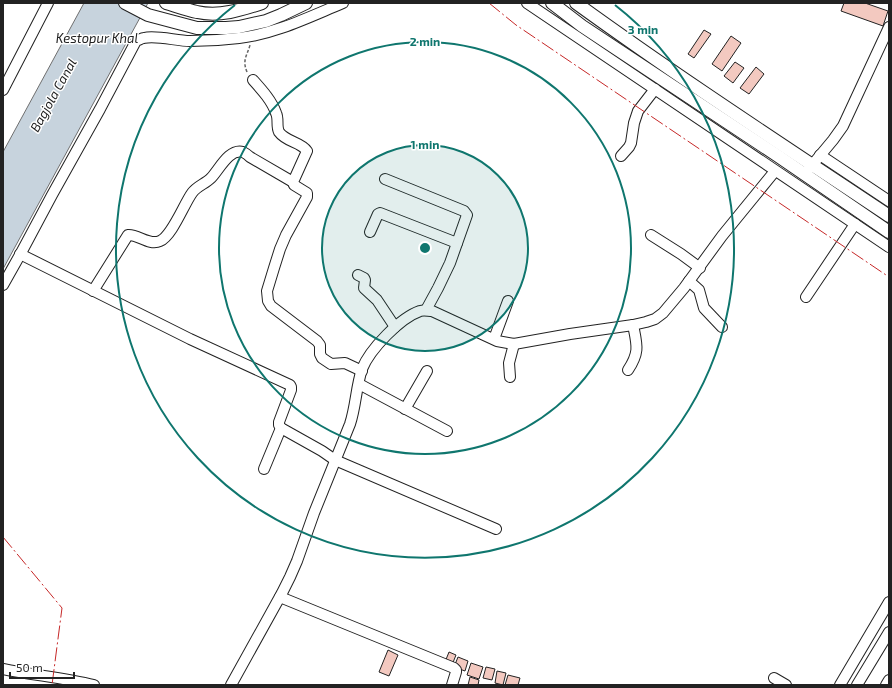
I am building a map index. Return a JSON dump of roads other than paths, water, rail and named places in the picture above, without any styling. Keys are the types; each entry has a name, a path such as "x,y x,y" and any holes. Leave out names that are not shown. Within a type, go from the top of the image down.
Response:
{"main road":[{"path":"125,3 148,15 197,28 239,27 266,21 281,16 306,3"},
{"path":"166,3 198,12 213,14 238,11 262,3"},
{"path":"552,3 582,26 778,156 889,232"},
{"path":"576,3 637,47 889,216"}],"street":[{"path":"3,90 48,3"},
{"path":"3,285 136,41 151,37 196,41 251,36 280,28 343,3"},
{"path":"527,3 889,247"},
{"path":"797,186 843,126 889,27"},
{"path":"253,80 262,90 276,111 278,116 279,132 283,136 305,148 307,151 293,182"},
{"path":"620,156 631,143 634,123 638,111 655,89"},
{"path":"93,291 128,234 154,242 162,240 170,231 192,192 214,176 230,154 241,151 293,182 294,185 307,193 307,198 286,235 280,249 267,291 268,301 271,306 317,341 320,345 320,354 322,358 331,364 345,363 362,371"},
{"path":"820,155 889,201"},
{"path":"231,685 280,597 297,561 314,513 353,415 362,371 368,359 382,340 395,327 405,319 420,311 426,310 432,311 494,340 514,344 632,325 655,319 671,304 700,268 722,236 775,170"},
{"path":"385,179 467,213 458,243 438,288 426,310"},
{"path":"370,232 378,214 380,213 458,243"},
{"path":"806,297 855,224"},
{"path":"651,235 700,268"},
{"path":"20,254 190,339 290,385 292,387 279,422 281,428 335,460 496,529"},
{"path":"358,275 364,278 364,289 377,300 395,327"},
{"path":"689,281 699,290 704,308 722,327"},
{"path":"494,340 508,301"},
{"path":"628,370 636,357 637,352 632,325"},
{"path":"510,377 509,363 514,344"},
{"path":"405,409 427,371"},
{"path":"359,384 447,431"},
{"path":"264,469 281,428"},
{"path":"280,597 454,668 456,672 452,685"},
{"path":"840,685 889,602"},
{"path":"878,620 889,625"},
{"path":"857,685 889,632"},
{"path":"3,668 27,674 78,681 94,685"},
{"path":"774,678 786,685"},
{"path":"886,685 889,680"}],"water":[{"name":"Kestopur Khal","path":"84,3 148,3 3,269 3,152"}],"water label":[{"name":"Bagjola Canal","path":"53,95"}]}
